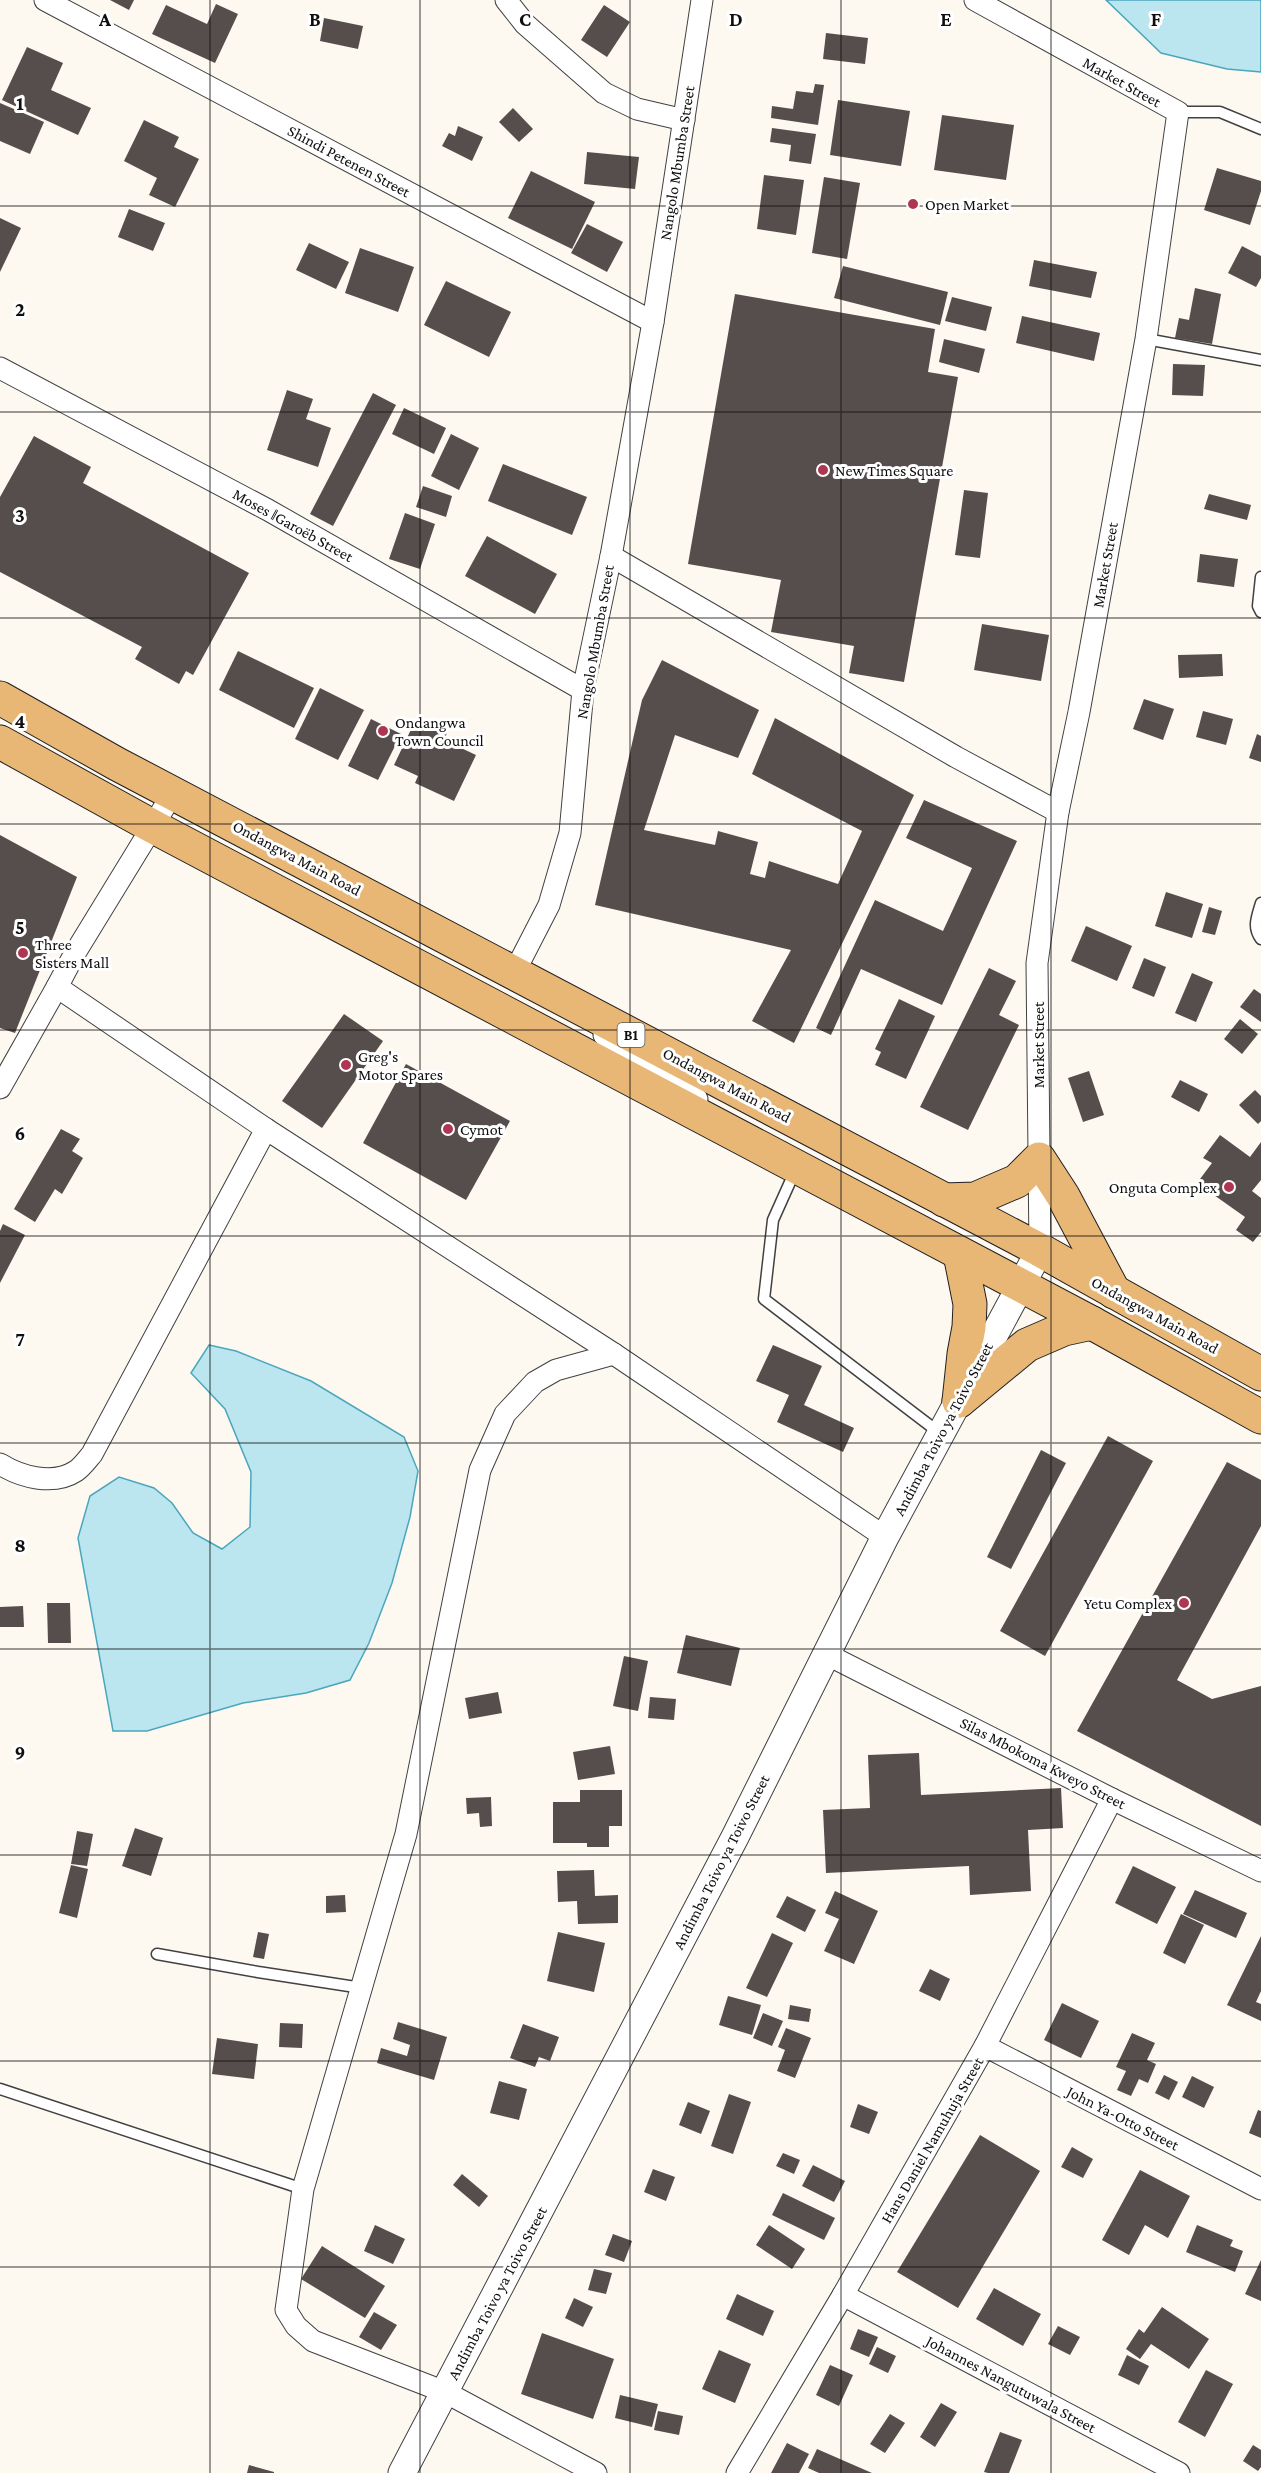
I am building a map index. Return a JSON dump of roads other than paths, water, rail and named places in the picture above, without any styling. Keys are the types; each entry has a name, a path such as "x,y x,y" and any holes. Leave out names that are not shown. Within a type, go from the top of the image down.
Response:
{"main road":[{"name":"Ondangwa Main Road","path":"0,698 173,793 1040,1250 1261,1374"},
{"name":"B1","path":"0,742 152,826 1092,1323 1261,1417"},
{"path":"944,1200 975,1199 1017,1181 1039,1159 1063,1196 1114,1292"},
{"path":"959,1401 970,1304 960,1254"},
{"path":"959,1401 1027,1344 1064,1329 1092,1323"}],"street":[{"name":"Shindi Petenen Street","path":"45,0 653,322"},
{"path":"506,0 525,24 604,93 637,109 684,120"},
{"name":"Nangolo Mbumba Street","path":"514,973 549,905 570,833 583,690 611,556 653,322 702,0"},
{"name":"Market Street","path":"975,0 1178,112 1146,339 1079,712 1058,812 1037,963 1040,1250"},
{"name":"Moses ǁGaroëb Street","path":"0,368 268,510 583,690"},
{"path":"611,556 956,757 1058,812"},
{"path":"0,1088 75,952 173,793"},
{"path":"514,973 796,1168"},
{"path":"57,987 266,1129 614,1354 885,1537"},
{"path":"0,1464 33,1478 55,1479 76,1471 92,1454 266,1129"},
{"name":"Andimba Toivo ya Toivo Street","path":"402,2473 735,1837 885,1537 1040,1250"},
{"path":"596,2473 445,2392 313,2342 296,2326 286,2310 303,2189 406,1834 480,1470 505,1414 535,1382 556,1370 614,1354"},
{"name":"Silas Mbokoma Kweyo Street","path":"826,1654 1112,1799 1261,1871"},
{"name":"Hans Daniel Namuhuja Street","path":"737,2473 843,2295 985,2046 1112,1799"},
{"name":"John Ya-Otto Street","path":"985,2046 1261,2189"},
{"name":"Johannes Nangutuwala Street","path":"843,2295 1179,2473"}],"lane":[{"path":"1178,112 1220,112 1261,129"},
{"path":"1146,339 1261,360"},
{"path":"1261,577 1258,606 1261,612"},
{"path":"1261,903 1255,924 1256,932 1261,939"},
{"path":"796,1168 773,1221 764,1299 941,1434"},
{"path":"157,1954 362,1988"},
{"path":"0,2089 303,2189"}],"water":[{"path":"1106,0 1261,0 1261,72 1227,69 1161,53"},
{"path":"209,1345 236,1351 311,1381 404,1437 418,1471 410,1517 392,1583 369,1643 350,1680 306,1693 243,1703 147,1731 113,1731 78,1538 90,1496 119,1477 154,1488 172,1503 193,1533 222,1549 250,1527 251,1472 225,1409 191,1373"}],"place":[{"name":"Open Market","path":"913,204"},
{"name":"New Times Square","path":"823,470"},
{"name":"Ondangwa Town Council","path":"383,731"},
{"name":"Three Sisters Mall","path":"23,953"},
{"name":"Greg's Motor Spares","path":"346,1065"},
{"name":"Cymot","path":"448,1129"},
{"name":"Onguta Complex","path":"1229,1187"},
{"name":"Yetu Complex","path":"1184,1603"}]}
